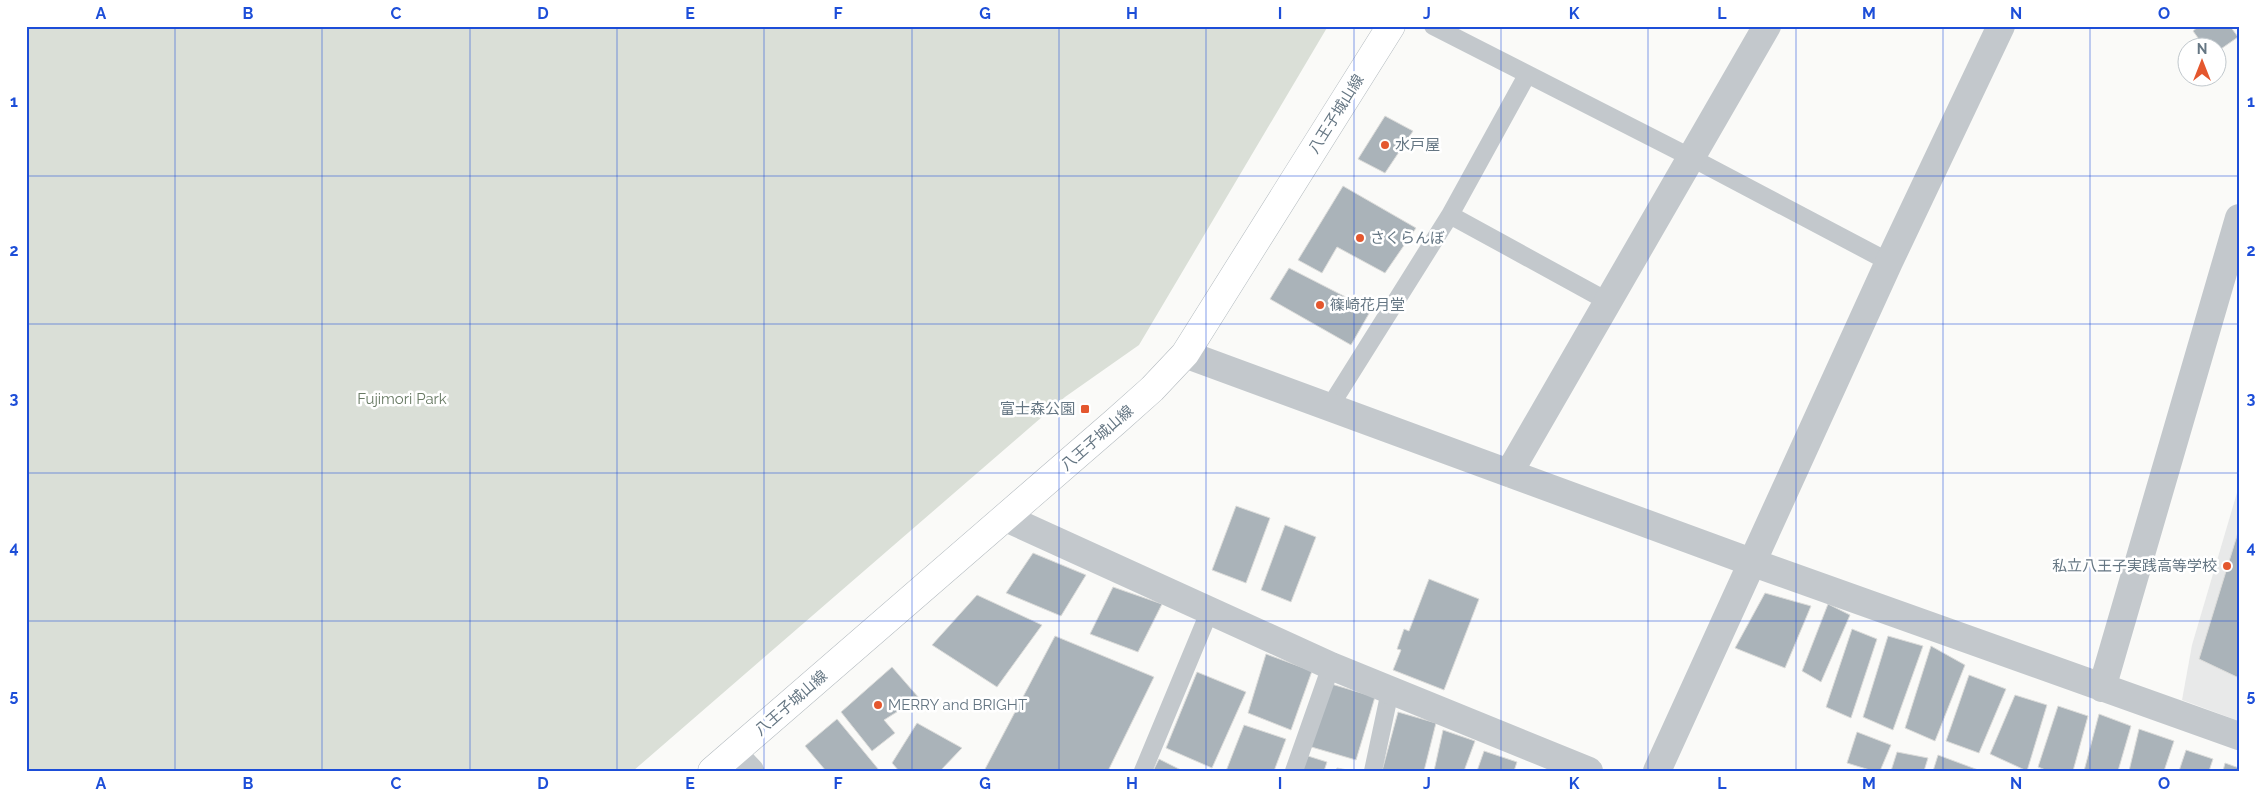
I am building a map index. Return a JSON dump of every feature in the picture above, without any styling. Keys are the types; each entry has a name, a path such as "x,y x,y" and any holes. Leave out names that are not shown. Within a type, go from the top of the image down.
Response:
{"main road":[{"name":"八王子城山線","path":"712,771 741,762 1006,518 1152,389 1185,354 1392,26"}],"street":[{"path":"1509,473 1767,26"},
{"path":"1657,771 1889,262 2001,26"},
{"path":"2102,688 2239,218"},
{"path":"1185,354 1751,562 2239,736"},
{"path":"1006,518 1331,666 1589,771"}],"lane":[{"path":"1433,26 1690,157 1889,262"},
{"path":"1329,408 1450,215 1527,75"},
{"path":"1450,215 1607,301"},
{"path":"1143,771 1210,610"},
{"path":"1294,771 1331,666"},
{"path":"1373,771 1390,691"}],"shaded area":[{"name":"私立八王子実践高等学校","path":"2239,486 2239,721 2182,700 2192,645"}],"green space":[{"name":"Fujimori Park","path":"26,26 1328,26 1139,345 1065,397 633,771 26,771"}],"building":[{"path":"2199,26 2230,26 2238,37 2228,44 2228,38 2198,38 2193,31"},
{"name":"水戸屋","path":"1385,116 1413,131 1385,173 1358,159"},
{"name":"さくらんぼ","path":"1343,186 1416,228 1385,273 1337,247 1322,273 1298,260"},
{"name":"篠崎花月堂","path":"1289,268 1371,310 1351,345 1270,299"},
{"path":"1236,506 1270,518 1246,583 1212,570"},
{"path":"1285,525 1316,537 1291,602 1261,590"},
{"path":"2239,529 2239,678 2199,659"},
{"path":"1033,553 1086,575 1061,616 1006,593"},
{"path":"1429,579 1479,599 1444,690 1393,670 1401,650 1397,649 1404,629 1409,631"},
{"path":"1113,587 1162,604 1138,652 1090,634"},
{"path":"1765,593 1811,606 1785,668 1735,648"},
{"path":"977,595 1042,625 997,687 932,645"},
{"path":"1828,604 1850,615 1821,682 1802,671"},
{"path":"1852,629 1877,639 1851,718 1826,707"},
{"path":"1055,636 1154,677 1108,771 984,771"},
{"path":"1888,636 1923,646 1893,730 1863,717"},
{"path":"1931,646 1965,665 1935,741 1905,728"},
{"path":"1266,654 1312,671 1291,730 1248,713"},
{"name":"MERRY and BRIGHT","path":"892,667 919,698 884,720 895,733 872,751 841,712"},
{"path":"1197,672 1246,692 1212,768 1166,748"},
{"path":"1969,675 2006,689 1979,753 1946,741"},
{"path":"1328,683 1375,697 1356,760 1308,746"},
{"path":"2015,695 2047,705 2027,771 1990,754"},
{"path":"2058,706 2088,716 2073,771 2048,771 2038,767"},
{"path":"1398,712 1436,723 1424,771 1382,771"},
{"path":"2099,714 2131,726 2118,771 2084,771"},
{"path":"837,719 878,771 826,771 805,746"},
{"path":"917,723 962,748 940,771 899,771 892,763"},
{"path":"1244,725 1286,739 1274,771 1226,771"},
{"path":"2139,729 2174,741 2164,771 2129,771"},
{"path":"1443,730 1475,741 1464,771 1434,771"},
{"path":"1857,732 1891,745 1880,771 1873,771 1847,763"},
{"path":"2186,750 2213,759 2209,771 2179,771"},
{"path":"1484,751 1517,762 1514,771 1477,771"},
{"path":"1897,752 1928,758 1924,771 1891,771"},
{"path":"1938,755 1981,771 1933,771"},
{"path":"1308,756 1327,762 1324,771 1301,771"},
{"path":"1159,759 1183,771 1153,771"},
{"path":"2225,763 2239,768 2239,771 2223,771"},
{"path":"1337,768 1353,771 1336,771"}],"place":[{"name":"水戸屋","path":"1385,145"},
{"name":"さくらんぼ","path":"1360,238"},
{"name":"篠崎花月堂","path":"1320,305"},
{"name":"富士森公園","path":"1085,409"},
{"name":"私立八王子実践高等学校","path":"2227,566"},
{"name":"MERRY and BRIGHT","path":"878,705"}]}
